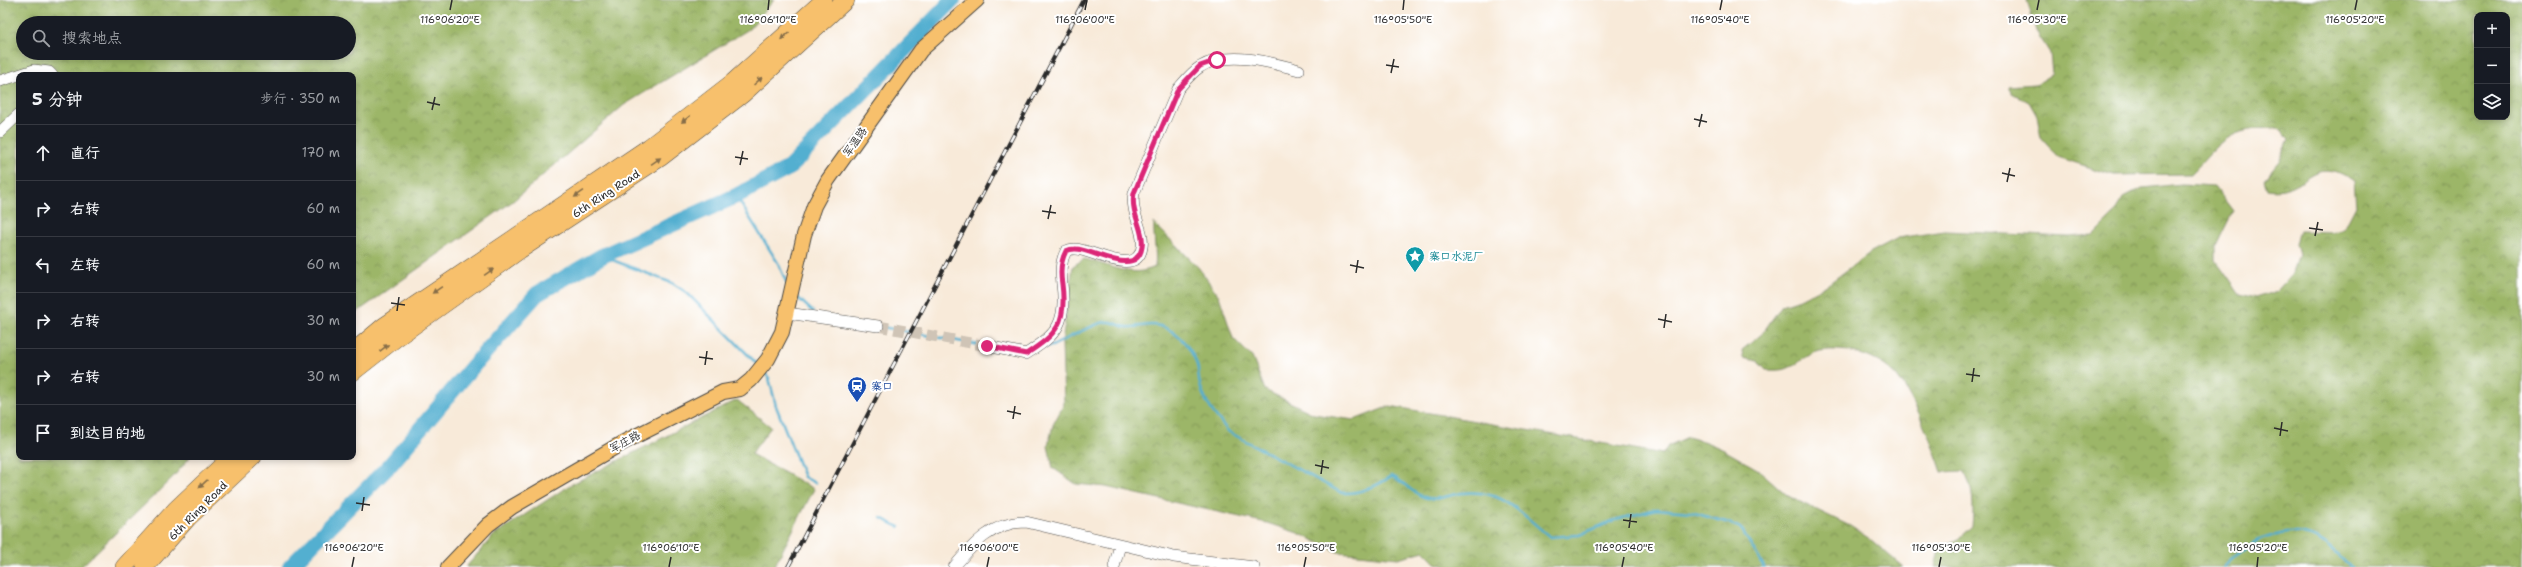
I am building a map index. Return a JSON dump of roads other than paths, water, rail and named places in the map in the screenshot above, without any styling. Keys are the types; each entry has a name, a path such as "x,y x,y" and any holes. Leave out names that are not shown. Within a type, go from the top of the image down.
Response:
{"highway":[{"name":"6th Ring Road","path":"356,349 384,326 650,147 733,82 824,0"},
{"name":"6th Ring Road","path":"356,370 395,339 520,250 660,158 744,94 846,0"},
{"name":"6th Ring Road","path":"124,567 176,509 228,460"},
{"name":"6th Ring Road","path":"144,567 188,518 250,460"}],"main road":[{"name":"军温路","path":"787,313 791,287 804,235 814,206 828,180 922,50 976,0"},
{"name":"军庄路","path":"448,567 488,525 512,507 624,442 723,392 740,389 751,380 768,359 782,332 787,313"}],"street":[{"path":"987,346 1026,354 1046,341 1056,331 1063,316 1064,298 1061,266 1066,251 1075,248 1124,262 1133,260 1140,255 1143,246 1133,211 1134,193 1178,89 1200,66 1217,60 1261,59 1299,70"},
{"path":"28,72 34,70 49,72"},
{"path":"0,81 16,76"},
{"path":"0,132 16,117"},
{"path":"787,313 878,326"},
{"path":"954,567 984,535 1016,522 1039,524 1120,545 1181,558 1254,567"},
{"path":"1114,567 1120,545"}],"waterway":[{"path":"290,567 390,465 474,365 537,294 602,256 736,196 789,168 953,0"},
{"path":"736,196 778,263 787,284"},
{"path":"602,256 672,283 687,293 757,364"},
{"path":"796,296 813,312"},
{"path":"1045,346 1052,346 1086,329 1105,322 1112,322 1124,327 1152,325 1167,329 1186,344 1198,367 1199,380 1206,401 1229,432 1342,493 1368,489 1391,476 1396,478 1415,493 1434,499 1463,493 1490,495 1511,505 1550,537 1579,535 1615,520 1656,509 1691,512 1729,523 1742,530 1764,567"},
{"path":"882,327 985,346"},
{"path":"764,372 769,378 776,406 804,477 815,483"},
{"path":"881,518 899,527"},
{"path":"2224,567 2234,557 2258,541 2285,533 2299,533 2313,537 2329,546 2351,567"}],"tunnel":[{"path":"878,326 987,346"}],"railway":[{"path":"788,567 1084,0"}],"place":[{"name":"寨口水泥厂","path":"1415,273"},
{"name":"寨口","path":"857,403"}]}
